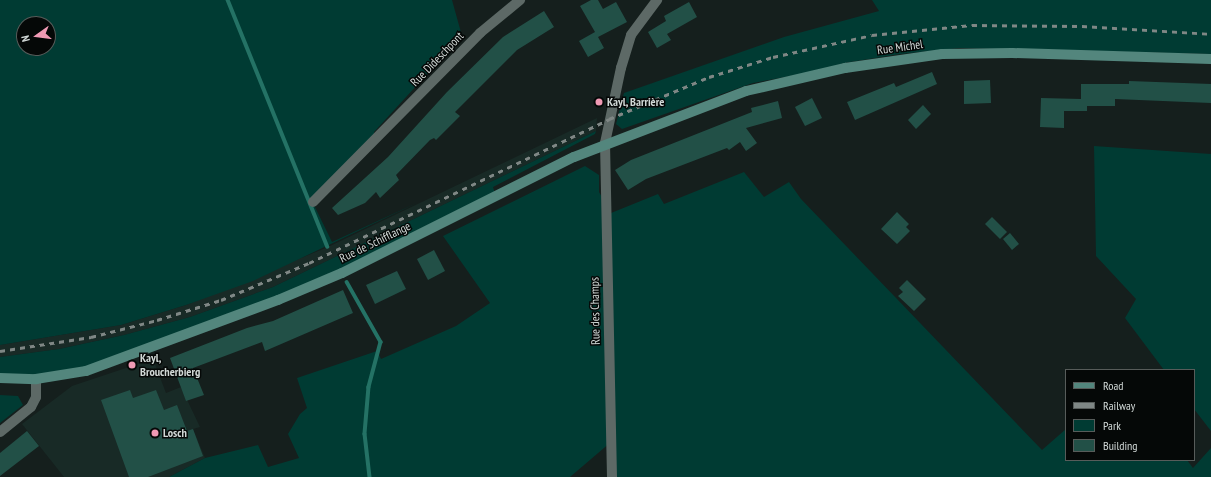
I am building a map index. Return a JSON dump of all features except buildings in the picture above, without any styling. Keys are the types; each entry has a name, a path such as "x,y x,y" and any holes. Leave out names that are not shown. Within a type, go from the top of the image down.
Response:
{"main road":[{"name":"Rue Michel","path":"605,144 746,91 845,68 902,59 942,54 1012,53 1211,59"},
{"name":"Rue de Schifflange","path":"0,378 36,379 86,371 114,362 278,300 342,273 605,144"}],"street":[{"name":"Rue Dideschpont","path":"313,202 376,140 480,32 520,0"},
{"path":"605,144 621,68 631,35 657,0"},
{"name":"Rue des Champs","path":"605,144 612,477"},
{"path":"0,432 31,407 36,397 36,379"}],"shaded area":[{"path":"597,118 596,131 273,287 190,317 124,335 59,349 0,357 0,345 121,325 186,305 328,247"},
{"path":"153,359 166,393 181,387 200,427 193,429 205,458 169,477 64,477 22,424 72,386"}],"green space":[{"path":"0,0 452,0 462,36 374,132 376,140 313,203 332,242 419,202 253,281 186,305 121,325 0,345"},
{"path":"872,0 1211,0 1211,54 960,48 900,54 844,63 823,70 753,83 622,129 616,124 624,93 784,37 879,11"},
{"path":"596,131 595,134 493,187 496,197 342,273 86,371 0,378 0,357 59,349 124,335 190,317 273,287"},
{"path":"1094,146 1211,154 1211,431 1195,410 1195,369 1163,369 1125,318 1136,299 1096,256"},
{"path":"585,166 599,175 599,192 611,213 658,194 664,204 744,172 764,197 789,182 801,199 1042,450 1065,430 1065,461 1188,461 1193,468 1211,448 1211,477 612,477 611,442 570,477 169,477 205,458 258,445 268,467 299,458 288,434 300,414 307,408 297,378 377,351 381,359 456,326 490,303 443,236"},
{"path":"0,395 18,396 23,405 0,423"}],"waterway":[{"path":"228,0 328,247"},
{"path":"347,282 381,342 369,387 365,434 370,477"}],"railway":[{"path":"0,351 91,337 157,320 221,300 309,263 609,119 709,77 773,57 872,35 972,25 1082,26 1211,34"}],"place":[{"name":"Kayl, Barrière","path":"599,102"},
{"name":"Kayl, Broucherbierg","path":"132,365"},
{"name":"Losch","path":"155,433"}]}
